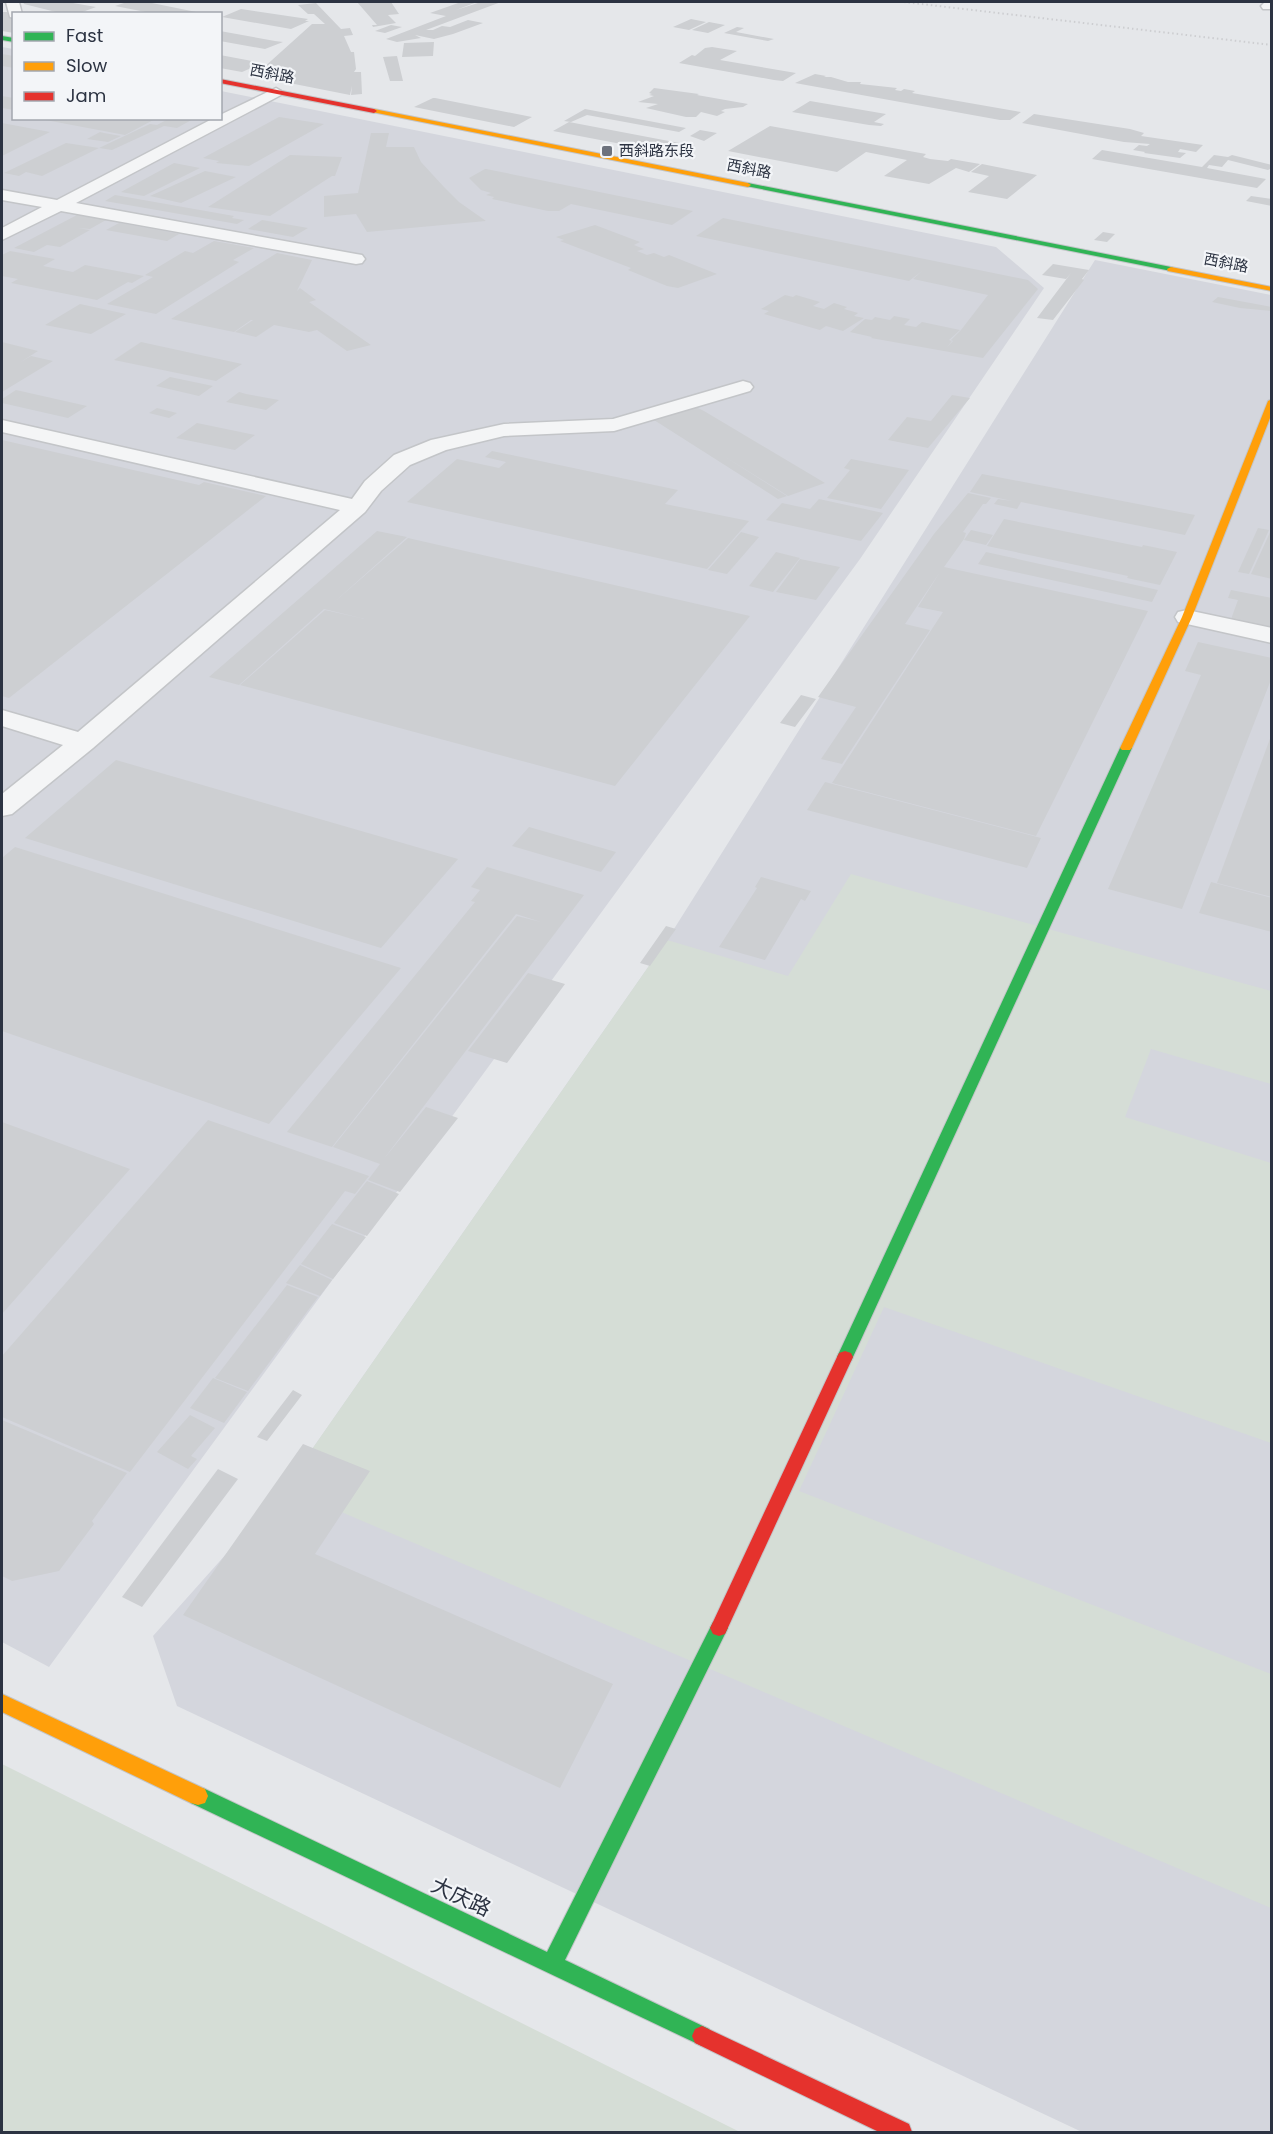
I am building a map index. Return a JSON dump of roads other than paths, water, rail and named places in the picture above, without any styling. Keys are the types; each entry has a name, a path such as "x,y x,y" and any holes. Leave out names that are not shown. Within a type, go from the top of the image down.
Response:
{"street":[{"name":"西斜路","path":"222,81 1272,289"},
{"path":"2,235 276,92"},
{"path":"2,195 356,259"},
{"path":"2,807 83,742 357,507 373,486 402,460 439,445 504,430 614,425 743,387"},
{"path":"552,1964 744,1577 1186,616 1272,401"},
{"path":"2,426 357,507"},
{"path":"1186,616 1272,636"},
{"path":"2,718 83,742"},
{"name":"大庆路","path":"2,1703 552,1964 901,2133"}],"railway":[{"path":"904,2 1272,45"}],"place":[{"name":"西斜路东段","path":"607,151"}]}
